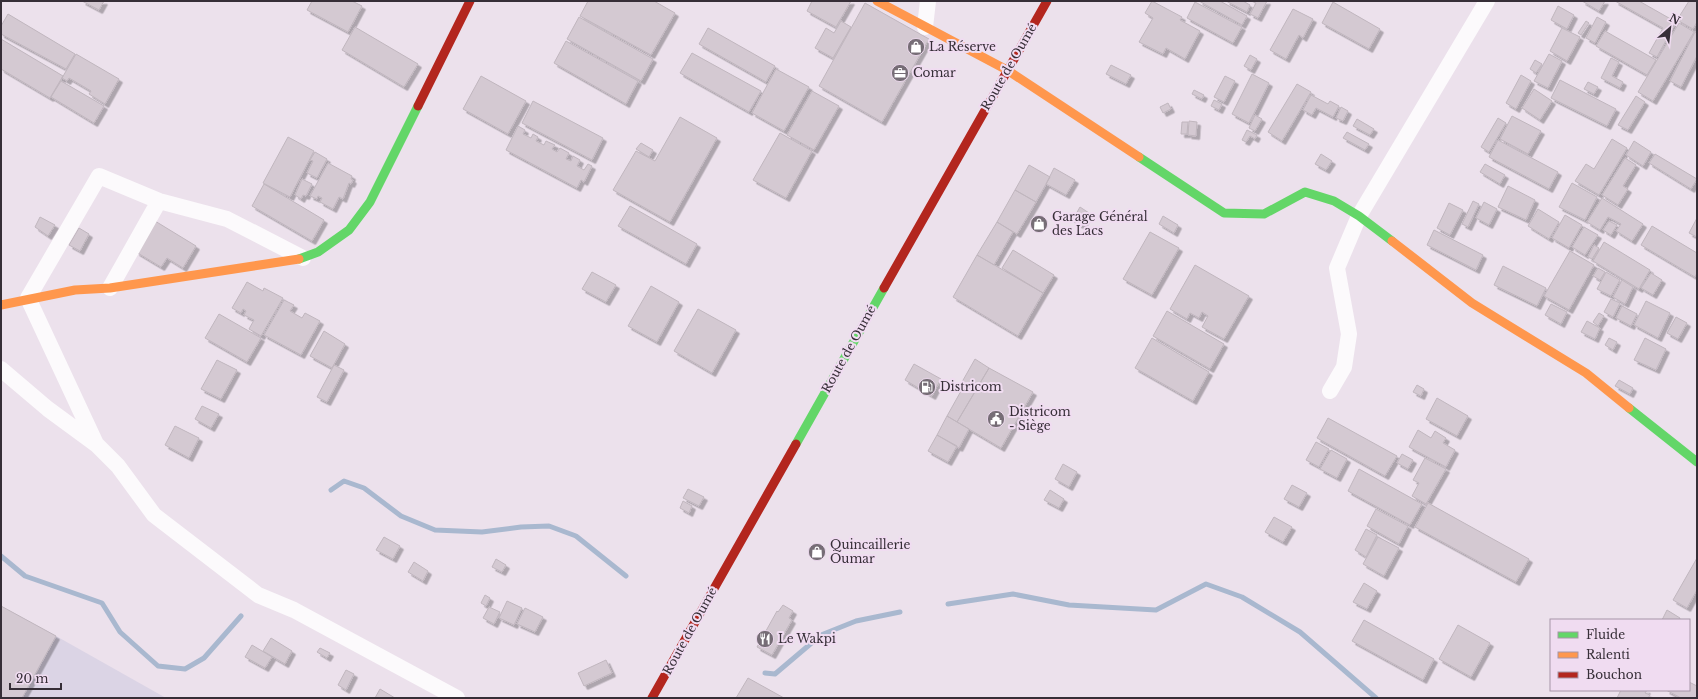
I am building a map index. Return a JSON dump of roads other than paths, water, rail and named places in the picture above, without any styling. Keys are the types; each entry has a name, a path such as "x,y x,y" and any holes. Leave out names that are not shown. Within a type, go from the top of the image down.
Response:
{"street":[{"path":"1,305 28,298 76,290 110,288 303,258 318,252 349,230 370,202 470,1"},
{"path":"877,1 1007,70 1224,213 1264,214 1306,192 1334,201 1359,216 1472,303 1586,373 1697,462"},
{"path":"925,27 928,1"},
{"name":"Route de Oumé","path":"652,698 1047,1"},
{"path":"1330,391 1344,367 1349,334 1337,268 1359,216 1487,1"},
{"path":"28,298 99,176 159,201 227,219 303,258"},
{"path":"110,288 159,201"},
{"path":"28,298 97,444"},
{"path":"1,368 48,409 97,444 118,466 154,515 258,595 294,610 457,698"}],"waterway":[{"path":"331,490 344,481 364,488 401,516 435,530 482,532 521,527 549,526 576,536 626,576"},
{"path":"1,556 25,576 102,603 120,632 158,666 185,669 204,658 241,616"},
{"path":"948,604 1013,594 1069,605 1156,610 1206,584 1242,597 1300,632 1376,698"},
{"path":"765,673 775,674 821,635 856,621 900,612"}],"place":[{"name":"La Réserve","path":"916,47"},
{"name":"Comar","path":"900,73"},
{"name":"Garage Général des Lacs","path":"1039,224"},
{"name":"Districom","path":"927,387"},
{"name":"Districom - Siège","path":"996,419"},
{"name":"Quincaillerie Oumar","path":"817,552"},
{"name":"Le Wakpi","path":"765,639"}]}
